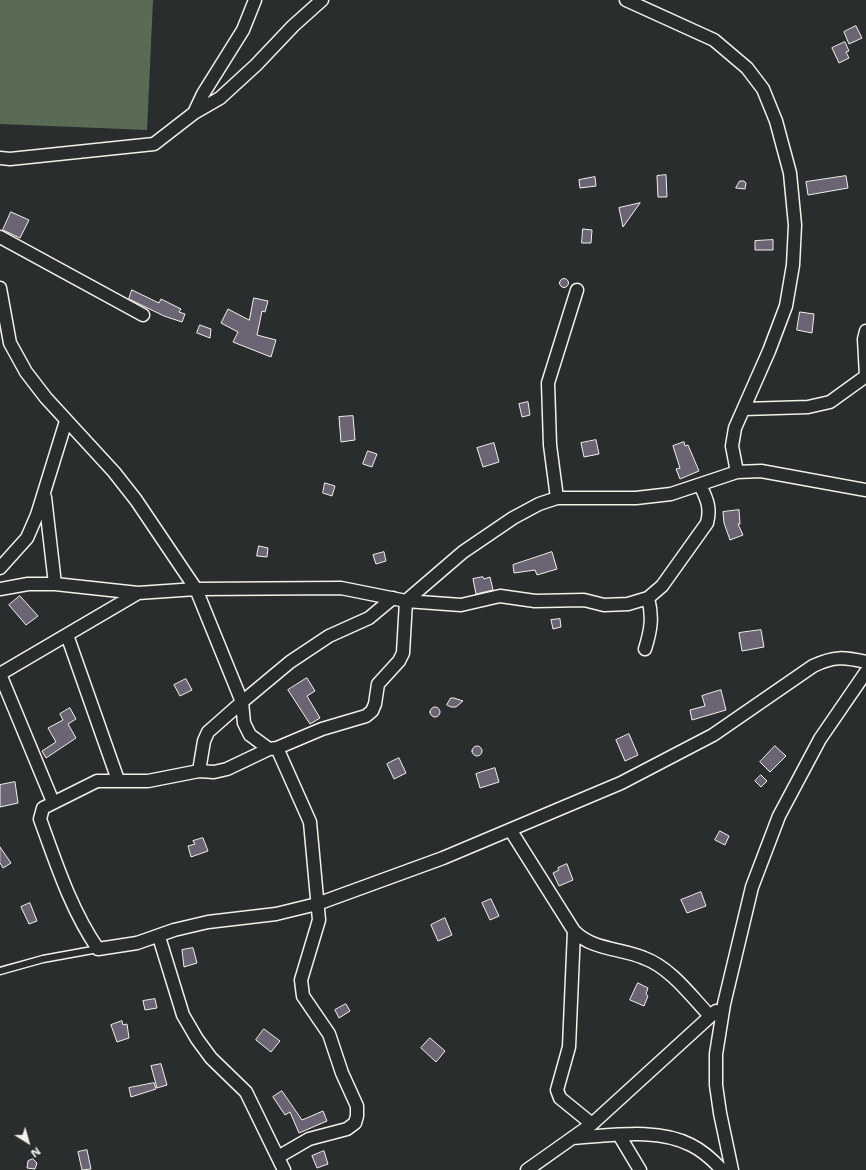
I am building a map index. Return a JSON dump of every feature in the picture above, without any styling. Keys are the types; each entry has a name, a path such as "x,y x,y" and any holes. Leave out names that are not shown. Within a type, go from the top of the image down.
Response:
{"street":[{"path":"194,113 203,94 243,30 255,0"},
{"path":"0,170 5,159 154,144 194,113 220,98 256,65 293,26 322,0"},
{"path":"626,0 714,40 747,68 763,89 776,121 790,173 795,225 793,265 786,306 769,351 735,428 732,446 737,472"},
{"path":"0,237 143,315"},
{"path":"0,288 10,343 26,372 66,421 114,472 136,500 196,589 242,702 244,723 250,735 273,748 310,822 319,920 301,980 303,996 329,1034 342,1073 357,1106 357,1116 354,1123 347,1129 309,1139 278,1157"},
{"path":"557,498 550,445 548,383 578,290"},
{"path":"744,409 808,407 830,402 866,376 864,339 866,331"},
{"path":"0,568 27,538 45,493 66,421"},
{"path":"866,490 761,471 737,472 671,494 636,498 557,498 539,504 506,522 463,552 406,601 403,654 399,661 378,684 375,704 372,711 366,716 322,729 273,748 227,769 214,772 199,771 148,781 97,781 43,808 40,819 54,858 76,910 89,936 98,949 137,943 158,937 174,930 208,922 276,914 317,904 444,858 511,831 621,783 713,735 813,666 830,658 845,658 866,662"},
{"path":"0,589 28,584 55,584 138,593 196,589 341,588 406,601 461,605 500,596 535,601 584,600 604,606 628,604 648,598 662,586 707,523 710,512 708,500 700,485"},
{"path":"45,493 55,584"},
{"path":"53,802 0,674 138,593"},
{"path":"199,771 204,741 208,732 290,662 329,636 369,618 393,598"},
{"path":"645,649 652,628 652,611 648,598"},
{"path":"67,635 118,780"},
{"path":"732,1170 720,1113 716,1085 716,1054 724,1004 752,887 779,816 820,739 866,672"},
{"path":"511,831 574,931 582,940 645,958 662,968 710,1016"},
{"path":"574,931 569,1047 557,1090 560,1098 592,1124"},
{"path":"158,937 183,1015 197,1039 211,1058 246,1092 284,1170"},
{"path":"527,1170 592,1124 724,1004"},
{"path":"571,1138 618,1135 651,1135 674,1138 691,1145 709,1157 722,1170"},
{"path":"618,1135 640,1170"}],"lane":[{"path":"0,972 43,959 98,949"}],"green space":[{"path":"0,0 153,0 147,130 0,124"}],"building":[{"path":"856,26 862,38 849,44 844,32"},
{"path":"845,42 849,51 846,52 849,58 839,63 832,48"},
{"path":"666,175 667,197 658,197 657,176"},
{"path":"846,176 848,188 808,195 806,182"},
{"path":"595,177 596,186 580,188 579,180"},
{"path":"740,181 744,181 746,183 745,189 736,188"},
{"path":"640,203 623,227 619,208"},
{"path":"11,212 29,220 20,238 3,230"},
{"path":"583,229 592,230 591,243 582,243"},
{"path":"773,240 773,250 755,250 755,241"},
{"path":"564,278 569,283 564,288 559,283"},
{"path":"132,290 159,303 161,299 181,309 179,312 185,314 182,322 164,316 129,299"},
{"path":"254,298 268,301 265,312 262,311 257,335 276,340 271,357 233,342 238,332 221,323 228,309 249,320"},
{"path":"800,312 814,314 812,333 797,330"},
{"path":"200,325 211,329 210,338 197,333"},
{"path":"528,402 530,415 522,417 519,404"},
{"path":"353,416 355,440 341,442 339,417"},
{"path":"596,440 599,454 584,457 581,443"},
{"path":"684,442 685,446 688,445 699,471 680,479 676,469 680,468 673,446"},
{"path":"494,443 499,462 483,467 477,448"},
{"path":"368,451 377,454 372,467 363,464"},
{"path":"325,483 335,486 332,496 323,493"},
{"path":"739,510 740,524 738,524 743,535 730,540 724,523 723,512"},
{"path":"259,546 268,548 267,557 257,556"},
{"path":"384,552 386,561 376,564 373,555"},
{"path":"552,552 557,569 537,575 535,570 514,573 513,565"},
{"path":"483,577 484,579 490,577 493,590 476,594 473,579"},
{"path":"20,596 38,616 26,625 9,605"},
{"path":"560,619 561,627 553,629 551,620"},
{"path":"761,630 764,647 742,651 739,633"},
{"path":"307,678 315,691 307,696 320,718 310,724 288,690"},
{"path":"186,679 192,690 180,696 174,685"},
{"path":"721,690 726,710 692,720 690,710 705,706 702,696"},
{"path":"451,698 463,701 456,707 451,707 447,705"},
{"path":"433,707 437,707 439,708 439,716 433,717 430,714 430,710"},
{"path":"70,708 76,719 68,724 76,738 46,758 42,751 56,742 48,728 63,720 60,714"},
{"path":"629,734 638,755 625,761 616,740"},
{"path":"477,746 482,751 477,756 472,751"},
{"path":"775,746 786,756 770,772 760,762"},
{"path":"399,758 406,773 394,779 387,764"},
{"path":"495,768 499,782 480,788 476,774"},
{"path":"761,775 767,781 761,787 755,781"},
{"path":"15,782 18,803 0,807 0,785"},
{"path":"720,831 729,836 725,845 715,840"},
{"path":"203,838 208,851 191,857 188,846 195,844 193,841"},
{"path":"0,847 11,863 3,868 0,863"},
{"path":"567,864 573,880 559,886 553,873 559,870 558,868"},
{"path":"701,892 706,906 687,913 681,900"},
{"path":"491,899 499,916 490,920 482,903"},
{"path":"30,903 37,921 29,924 21,907"},
{"path":"445,918 452,935 438,941 431,925"},
{"path":"193,948 197,963 184,967 182,950"},
{"path":"638,983 648,988 646,994 648,996 644,1006 630,1000"},
{"path":"155,999 157,1008 145,1010 143,1001"},
{"path":"346,1004 350,1011 339,1018 335,1010"},
{"path":"122,1021 123,1025 127,1024 129,1038 117,1042 111,1025"},
{"path":"264,1029 280,1041 271,1052 256,1040"},
{"path":"430,1038 445,1051 436,1062 421,1048"},
{"path":"161,1064 167,1085 157,1088 151,1066"},
{"path":"154,1083 156,1089 131,1097 129,1088"},
{"path":"282,1091 302,1120 323,1111 327,1121 299,1133 290,1112 285,1115 273,1097"},
{"path":"87,1150 91,1169 82,1170 78,1152"},
{"path":"324,1151 328,1164 317,1168 312,1156"},
{"path":"33,1159 37,1163 35,1169 27,1168 28,1161"}]}
